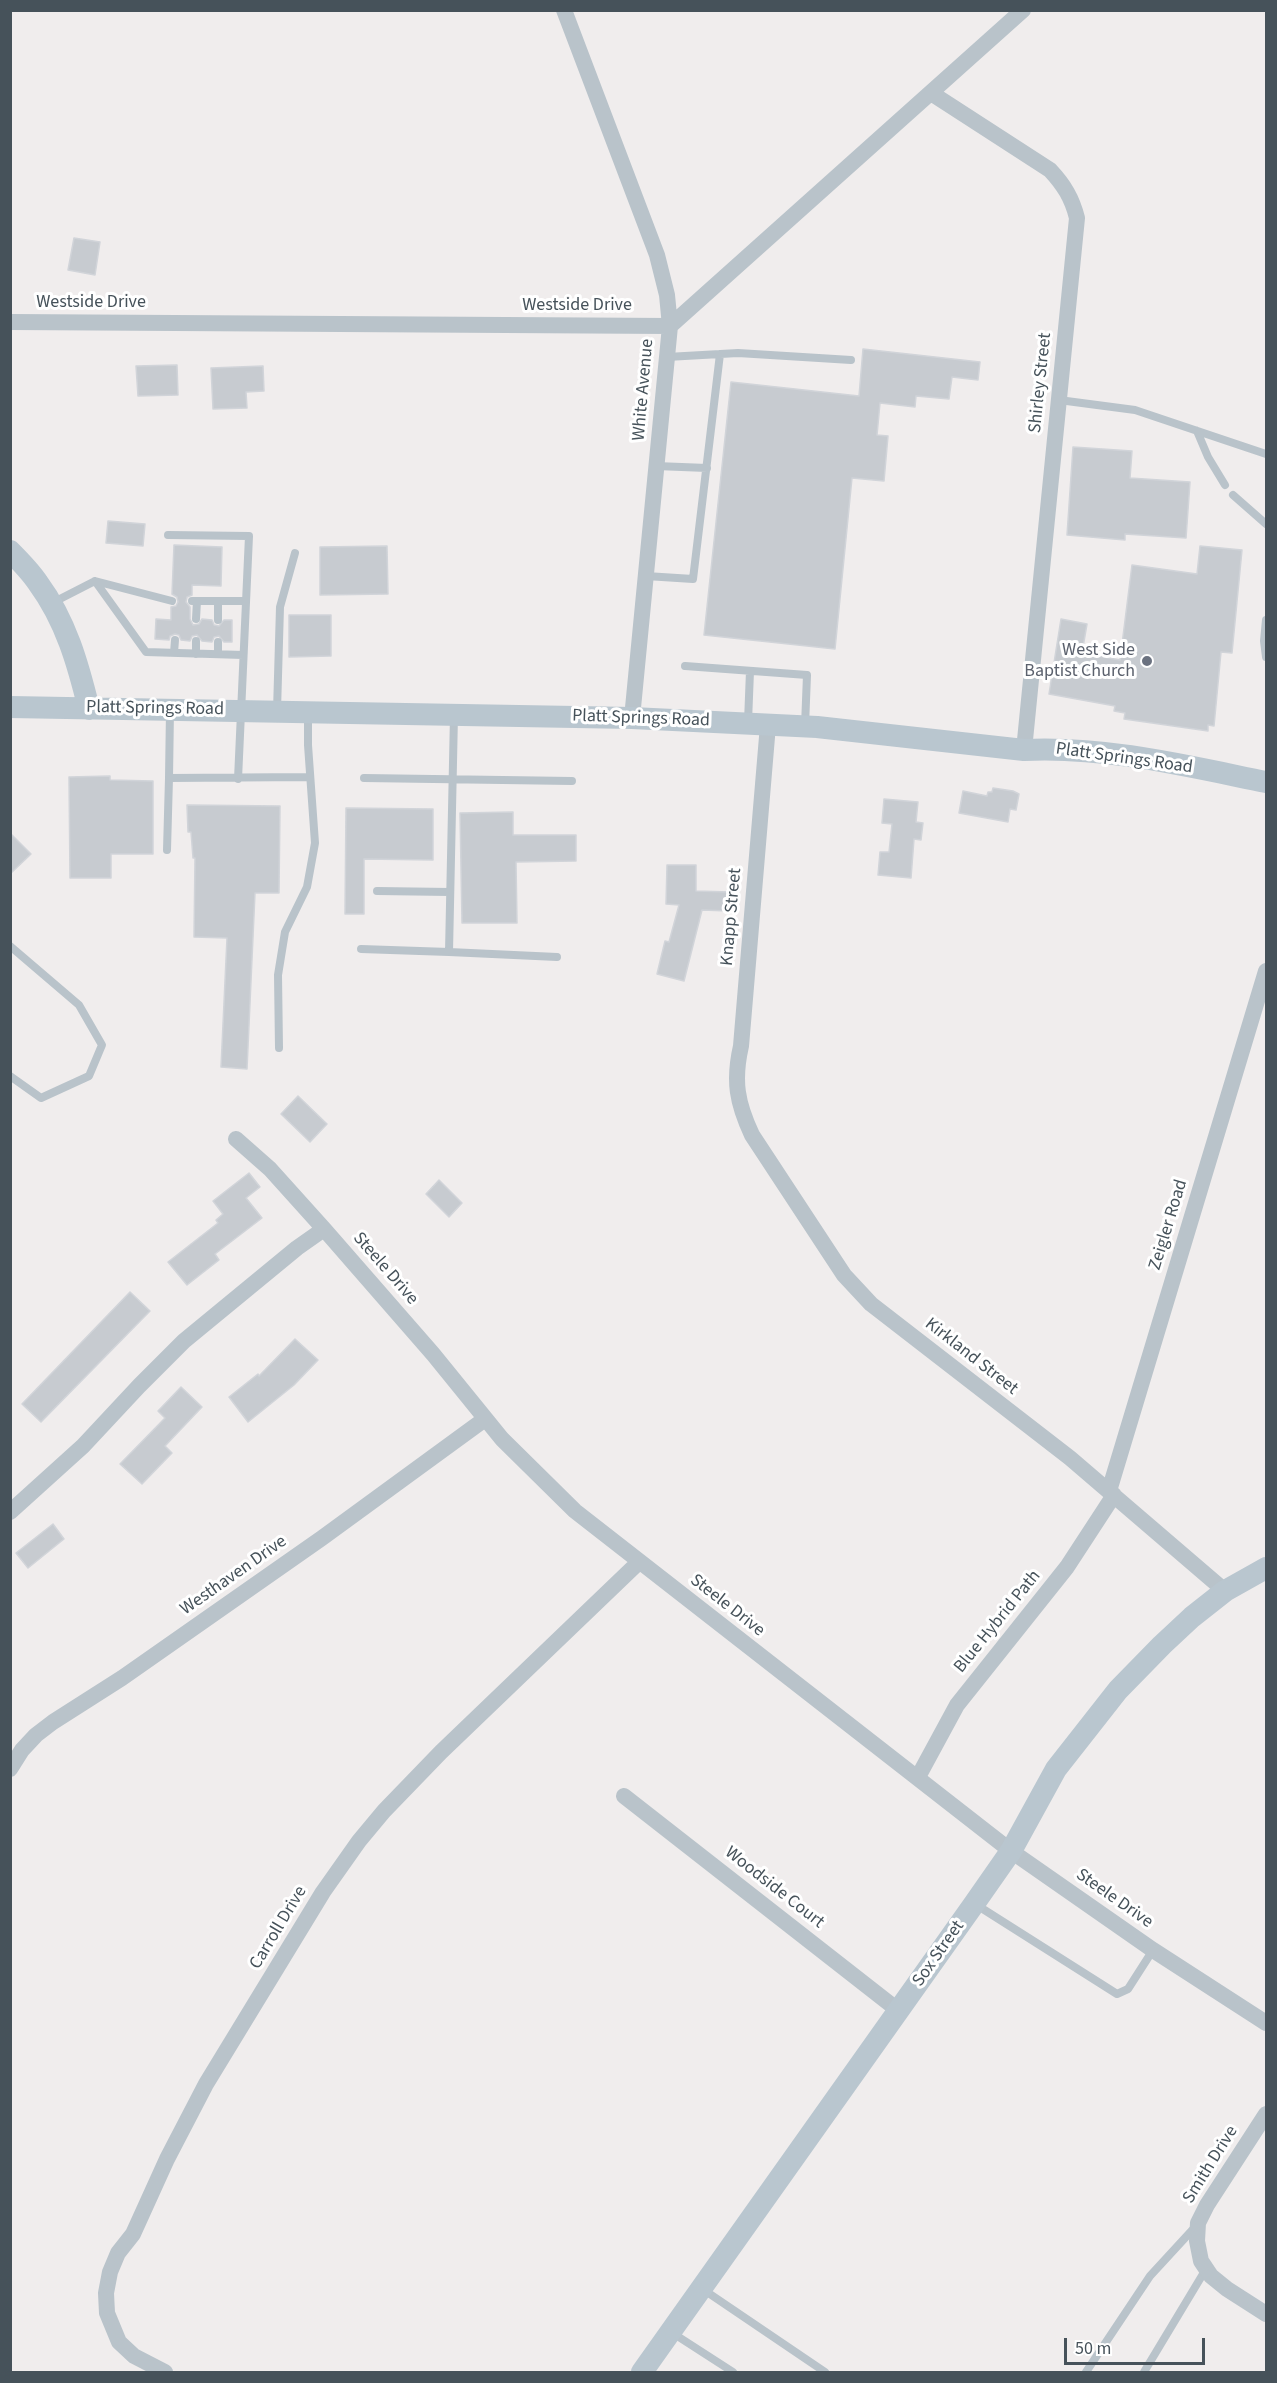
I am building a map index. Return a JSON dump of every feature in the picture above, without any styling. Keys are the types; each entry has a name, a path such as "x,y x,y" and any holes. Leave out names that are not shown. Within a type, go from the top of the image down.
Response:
{"main road":[{"path":"10,551 38,581 52,603 78,664 89,709"},
{"name":"Platt Springs Road","path":"10,707 632,718 805,726 1024,750 1057,748 1115,754 1266,782"},
{"name":"Sox Street","path":"642,2373 1011,1851 1056,1769 1118,1690 1162,1645 1225,1591 1266,1568"}],"street":[{"name":"White Avenue","path":"564,10 657,255 667,295 670,326 632,718"},
{"path":"670,326 1023,10"},
{"name":"Shirley Street","path":"930,93 1050,170 1063,183 1073,201 1077,218 1024,750"},
{"name":"Westside Drive","path":"10,322 670,326"},
{"name":"Knapp Street","path":"741,1112 736,1086 741,1046 758,724"},
{"name":"Zeigler Road","path":"1112,1493 1266,971"},
{"name":"Kirkland Street","path":"741,1112 774,1172 844,1275 871,1304 1070,1458 1225,1591"},
{"name":"Steele Drive","path":"236,1138 270,1169 324,1229 433,1354 502,1439 575,1511 1011,1851 1153,1950 1266,2023"},
{"path":"10,1512 83,1446 184,1341 297,1248 324,1229"},
{"name":"Westhaven Drive","path":"10,1769 36,1734 122,1678 313,1545 485,1419"},
{"name":"Blue Hybrid Path","path":"918,1777 957,1705 1067,1567 1112,1493"},
{"name":"Carroll Drive","path":"165,2373 134,2356 119,2342 107,2313 106,2293 110,2272 118,2253 133,2234 167,2159 206,2084 323,1892 365,1834 441,1752 639,1562"},
{"name":"Woodside Court","path":"624,1796 899,2011"},
{"name":"Smith Drive","path":"1266,2114 1207,2205 1198,2223 1197,2241 1201,2261 1207,2269 1227,2289 1266,2314"}],"lane":[{"path":"667,357 738,353 851,360"},
{"path":"646,576 693,579 720,354"},
{"path":"1059,400 1135,410 1266,454"},
{"path":"1197,431 1208,457 1225,485"},
{"path":"656,466 706,468"},
{"path":"1233,495 1266,524"},
{"path":"168,535 249,536 238,778"},
{"path":"276,711 280,607 295,553"},
{"path":"95,581 146,652 243,655"},
{"path":"52,603 95,581 172,601"},
{"path":"196,619 195,601 246,601"},
{"path":"218,601 218,620"},
{"path":"1266,620 1264,641 1266,657"},
{"path":"174,653 175,640"},
{"path":"196,641 196,654"},
{"path":"218,642 218,654"},
{"path":"685,666 807,675 805,726"},
{"path":"750,671 758,724"},
{"path":"167,850 170,709"},
{"path":"279,1048 278,975 283,943 285,932 307,887 315,843 308,712"},
{"path":"449,952 454,714"},
{"path":"169,778 310,777"},
{"path":"364,778 573,781"},
{"path":"377,891 450,891"},
{"path":"10,946 79,1005 102,1045 89,1076 41,1098 10,1076"},
{"path":"361,949 557,957"},
{"path":"974,1904 1117,1994 1128,1989 1153,1950"},
{"path":"1086,2373 1150,2276 1198,2223"},
{"path":"1144,2373 1207,2269"},
{"path":"701,2288 825,2373"},
{"path":"670,2332 733,2373"}],"building":[{"path":"74,238 100,242 95,275 68,270"},
{"path":"863,349 980,362 978,380 952,377 949,399 916,396 915,407 880,403 877,435 888,436 884,481 852,478 835,649 704,635 731,382 859,396"},
{"path":"177,365 178,395 138,396 136,366"},
{"path":"263,366 264,391 246,392 247,408 213,409 211,368"},
{"path":"1073,447 1132,451 1130,478 1190,482 1186,538 1125,534 1125,540 1067,535"},
{"path":"108,521 145,524 143,546 106,543"},
{"path":"174,545 222,547 221,586 192,585 192,595 187,597 186,602 190,607 190,619 193,625 199,624 202,619 212,620 214,625 219,626 224,620 232,620 232,642 224,642 219,636 214,637 212,642 202,641 197,635 192,636 190,641 181,640 179,635 175,634 170,636 169,640 155,639 156,619 171,620 171,607 176,606 178,602 177,597 172,594"},
{"path":"387,546 388,594 320,595 320,547"},
{"path":"1200,546 1242,550 1232,653 1221,652 1214,726 1208,725 1208,731 1124,719 1125,713 1114,711 1115,706 1049,694 1061,619 1087,624 1082,653 1120,660 1132,565 1197,574"},
{"path":"289,615 331,615 331,656 289,657"},
{"path":"110,776 110,780 153,781 153,854 111,854 111,878 70,878 69,777"},
{"path":"993,788 1019,794 1016,810 1010,809 1008,822 959,813 963,791 987,796"},
{"path":"884,799 918,802 916,822 923,823 921,840 914,839 911,878 878,875 880,852 889,852 892,824 882,823"},
{"path":"187,805 280,806 279,893 255,893 247,1069 221,1067 227,938 194,937 195,858 193,858 191,832 188,832"},
{"path":"346,808 433,809 433,860 364,859 364,914 345,914"},
{"path":"513,812 513,835 576,835 576,861 516,862 517,923 462,923 460,813"},
{"path":"10,833 31,854 10,874"},
{"path":"667,865 696,865 696,891 730,892 729,911 702,910 684,981 657,974 665,941 669,942 679,905 666,904"},
{"path":"298,1096 327,1124 310,1142 281,1114"},
{"path":"249,1173 260,1187 246,1198 262,1218 215,1254 219,1260 187,1285 168,1262 218,1223 216,1220 223,1214 213,1201"},
{"path":"439,1180 462,1203 449,1217 426,1194"},
{"path":"130,1292 150,1311 41,1422 22,1404"},
{"path":"295,1339 318,1360 294,1385 248,1422 229,1397 258,1374 259,1376"},
{"path":"181,1387 202,1407 165,1446 172,1453 142,1484 120,1464 165,1418 158,1411"},
{"path":"53,1524 64,1539 28,1568 16,1553"}],"place":[{"name":"West Side Baptist Church","path":"1147,661"}]}
